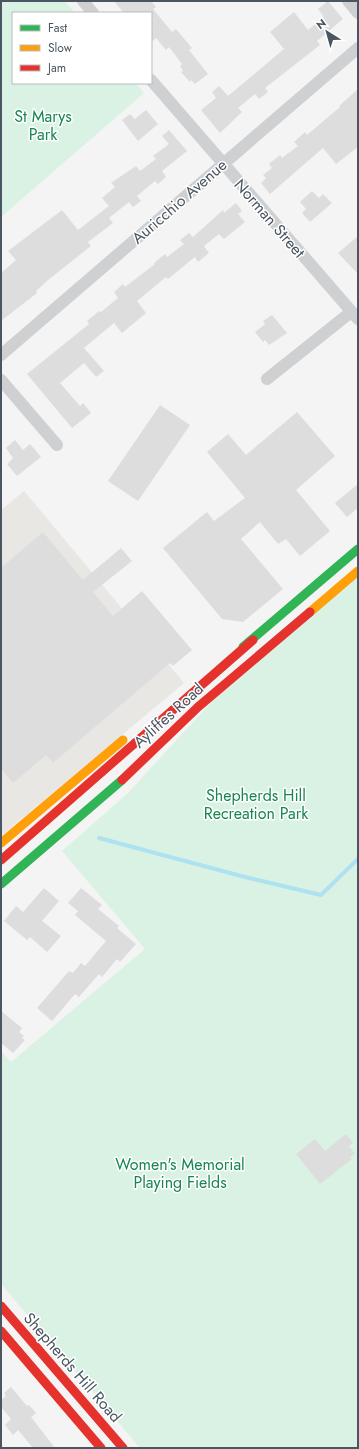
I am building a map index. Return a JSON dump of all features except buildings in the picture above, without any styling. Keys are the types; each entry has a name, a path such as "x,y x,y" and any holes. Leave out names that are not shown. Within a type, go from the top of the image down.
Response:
{"main road":[{"name":"Ayliffes Road","path":"1,843 204,674 253,640 358,549"},
{"name":"Ayliffes Road","path":"1,884 116,786 156,745 204,702 358,571"},
{"path":"1,860 253,640"},
{"name":"Shepherds Hill Road","path":"2,1308 123,1448"},
{"name":"Shepherds Hill Road","path":"1,1331 101,1448"}],"street":[{"path":"83,1 92,12"},
{"path":"348,1 358,13"},
{"name":"Auricchio Avenue","path":"1,355 358,48"},
{"name":"Norman Street","path":"152,81 355,315"},
{"path":"267,378 355,315"},
{"path":"1,380 57,445"}],"shaded area":[{"path":"24,491 184,683 1,836 1,510"}],"green space":[{"name":"St Marys Park","path":"1,1 65,1 74,12 12,12 12,84 137,84 144,93 1,217"},
{"name":"Women's Memorial Playing Fields","path":"358,571 358,1448 140,1448 1,1284 1,1051 11,1062 145,949 62,851 127,794 240,671"}],"waterway":[{"path":"99,838 245,877 321,895 358,859"}],"traffic: fast":[{"path":"243,647 358,549"},
{"path":"1,884 122,780"}],"traffic: slow":[{"path":"310,612 358,571"},
{"path":"1,843 123,740"}],"traffic: jam":[{"path":"122,780 198,707 310,612"},
{"path":"1,860 253,640"},
{"path":"1,1306 123,1448"},
{"path":"1,1331 101,1448"}],"park label":[{"name":"Shepherds Hill Recreation Park","path":"256,804"}]}
